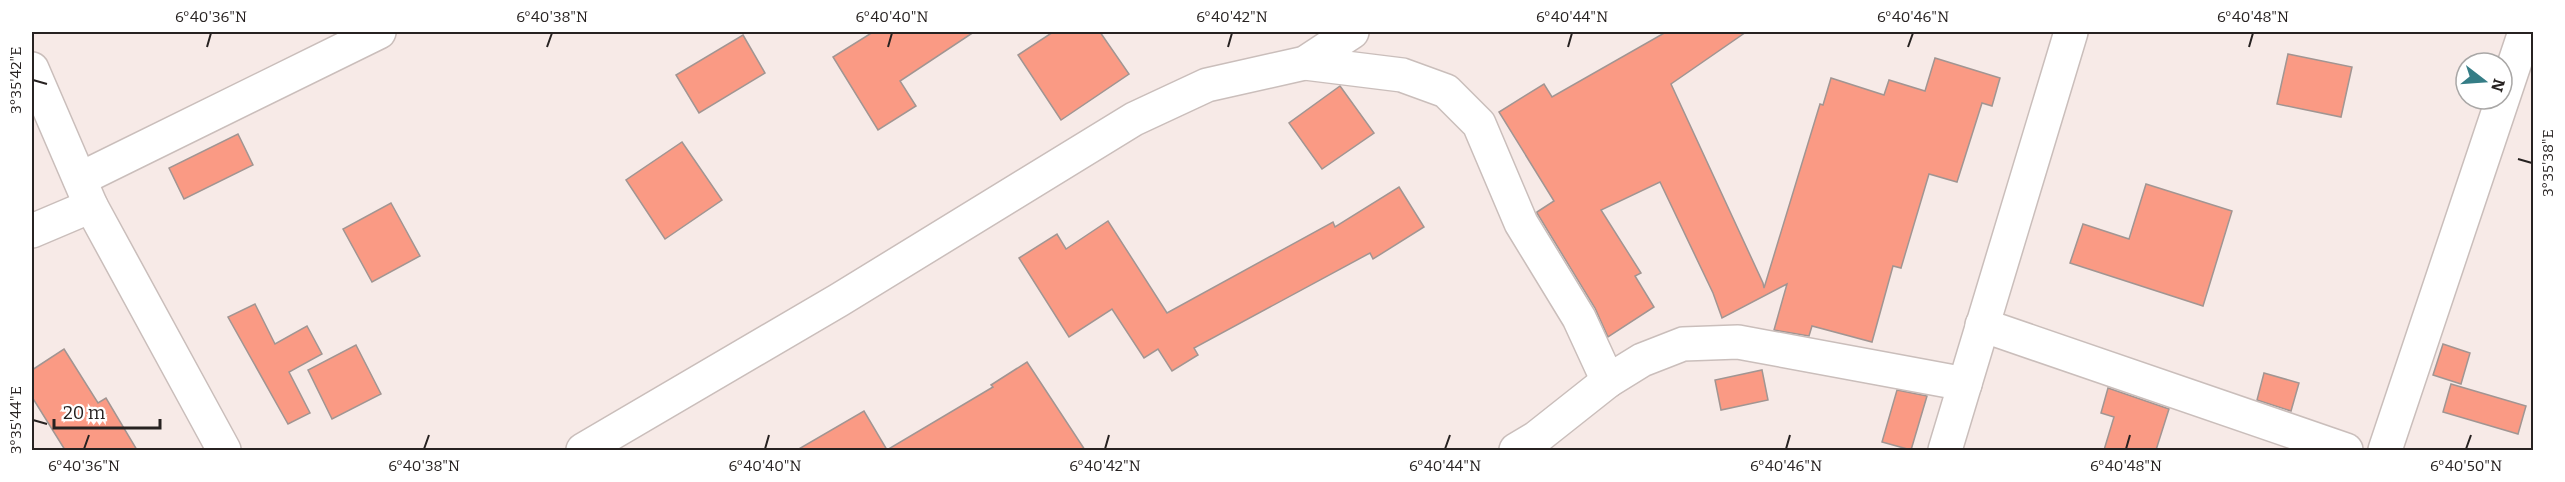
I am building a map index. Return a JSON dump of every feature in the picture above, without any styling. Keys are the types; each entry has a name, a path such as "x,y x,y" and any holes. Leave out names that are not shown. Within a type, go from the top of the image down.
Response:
{"street":[{"path":"32,231 86,193 379,32"},
{"path":"1305,63 1352,32"},
{"path":"1945,450 2071,32"},
{"path":"2385,450 2525,32"},
{"path":"583,450 828,306 1134,119 1207,85 1305,63 1402,75 1446,91 1479,124 1521,223 1579,318 1608,381"},
{"path":"32,69 86,193 224,450"},
{"path":"1982,326 2346,450"},
{"path":"1516,450 1536,438 1608,381 1642,360 1683,344 1738,342 1965,384"}],"building":[{"path":"873,32 974,32 900,81 916,106 878,130 833,57"},
{"path":"1053,32 1100,32 1129,74 1061,120 1018,55"},
{"path":"1666,32 1746,32 1671,84 1764,288 1820,104 1823,105 1831,78 1884,95 1889,80 1925,91 1935,58 2000,78 1992,106 1982,103 1957,182 1929,174 1901,268 1893,266 1872,342 1812,326 1809,336 1774,330 1787,284 1722,318 1713,293 1660,182 1601,210 1641,273 1635,276 1654,307 1608,337 1595,308 1537,213 1554,201 1499,112 1544,84 1552,97"},
{"path":"743,35 765,73 699,113 676,75"},
{"path":"2288,54 2352,67 2341,117 2277,104"},
{"path":"1340,86 1374,133 1322,169 1289,123"},
{"path":"238,134 253,165 184,199 169,168"},
{"path":"682,142 722,200 665,239 626,180"},
{"path":"2146,184 2232,211 2203,306 2070,263 2083,224 2129,239"},
{"path":"1399,187 1424,227 1373,259 1370,253 1194,348 1198,355 1172,371 1158,349 1144,358 1112,309 1069,337 1019,258 1057,234 1066,249 1108,221 1167,313 1333,222 1335,227"},
{"path":"391,203 420,256 372,282 343,229"},
{"path":"255,304 275,344 307,326 322,354 289,372 310,413 288,424 228,317"},
{"path":"2443,344 2470,353 2461,384 2433,375"},
{"path":"356,345 381,394 332,419 308,370"},
{"path":"64,349 98,403 106,398 137,450 65,450 32,397 32,370"},
{"path":"1027,362 1085,450 887,450 993,387 991,385"},
{"path":"1762,370 1768,400 1721,410 1715,380"},
{"path":"2264,373 2299,383 2291,411 2257,400"},
{"path":"2451,384 2526,406 2518,434 2443,412"},
{"path":"2108,388 2169,409 2156,450 2104,450 2114,417 2101,413"},
{"path":"1897,390 1927,396 1911,450 1882,442"},
{"path":"864,411 887,450 797,450"}]}
